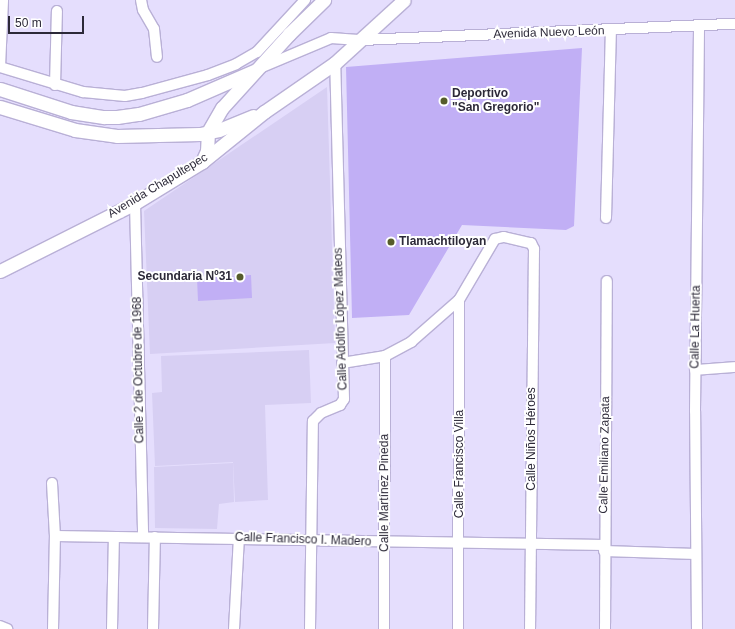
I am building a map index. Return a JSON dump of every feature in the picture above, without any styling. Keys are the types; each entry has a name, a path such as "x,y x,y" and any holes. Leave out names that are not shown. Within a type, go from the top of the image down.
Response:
{"main road":[{"path":"202,162 207,151 208,132 222,108 256,70 261,56 289,34 324,0"},
{"name":"Avenida Chapultepec","path":"0,271 135,203 202,162 264,112 335,63 362,40 404,0"},
{"path":"0,89 71,112 104,118 139,114 187,100 256,70"},
{"path":"0,107 99,134 159,136 208,132 264,112"}],"street":[{"path":"3,0 0,67 83,92 109,95 142,93 208,76 261,56 305,0"},
{"path":"141,0 142,10 154,29 157,57"},
{"path":"56,85 57,11"},
{"name":"Avenida Nuevo León","path":"256,70 331,38 362,40 735,24"},
{"name":"Calle La Huerta","path":"697,629 695,370 699,26"},
{"path":"606,218 611,30"},
{"name":"Calle Adolfo López Mateos","path":"310,629 313,421 321,413 340,405 344,399 335,63"},
{"name":"Calle 2 de Octubre de 1968","path":"135,203 143,537"},
{"name":"Calle Niños Héroes","path":"459,300 495,239 504,236 531,243 534,249 530,629"},
{"name":"Calle Emiliano Zapata","path":"605,629 604,548 607,281"},
{"path":"342,363 385,356 411,342 459,300"},
{"name":"Calle Francisco Villa","path":"458,629 461,542 459,300"},
{"name":"Calle Martínez Pineda","path":"384,629 386,542 385,356"},
{"path":"695,370 735,367"},
{"path":"52,483 55,536 53,629"},
{"name":"Calle Francisco I. Madero","path":"55,536 239,538 312,541 461,542 531,544 696,554"},
{"path":"112,629 114,537"},
{"path":"153,629 155,537"},
{"path":"234,629 239,538"},
{"path":"0,626 7,629"}],"shaded area":[{"path":"582,48 574,226 566,230 462,225 409,315 352,318 346,67"},
{"name":"Secundaria Nº31","path":"327,87 335,343 150,354 144,211"},
{"path":"251,275 252,298 198,301 197,278"},
{"path":"309,350 311,403 265,405 268,500 235,502 233,462 155,466 152,393 162,392 161,356"},
{"path":"233,463 234,502 219,504 217,529 155,528 154,467"}],"place":[{"name":"Deportivo \"San Gregorio\"","path":"444,101"},
{"name":"Tlamachtiloyan","path":"391,242"},
{"name":"Secundaria Nº31","path":"240,277"}]}
